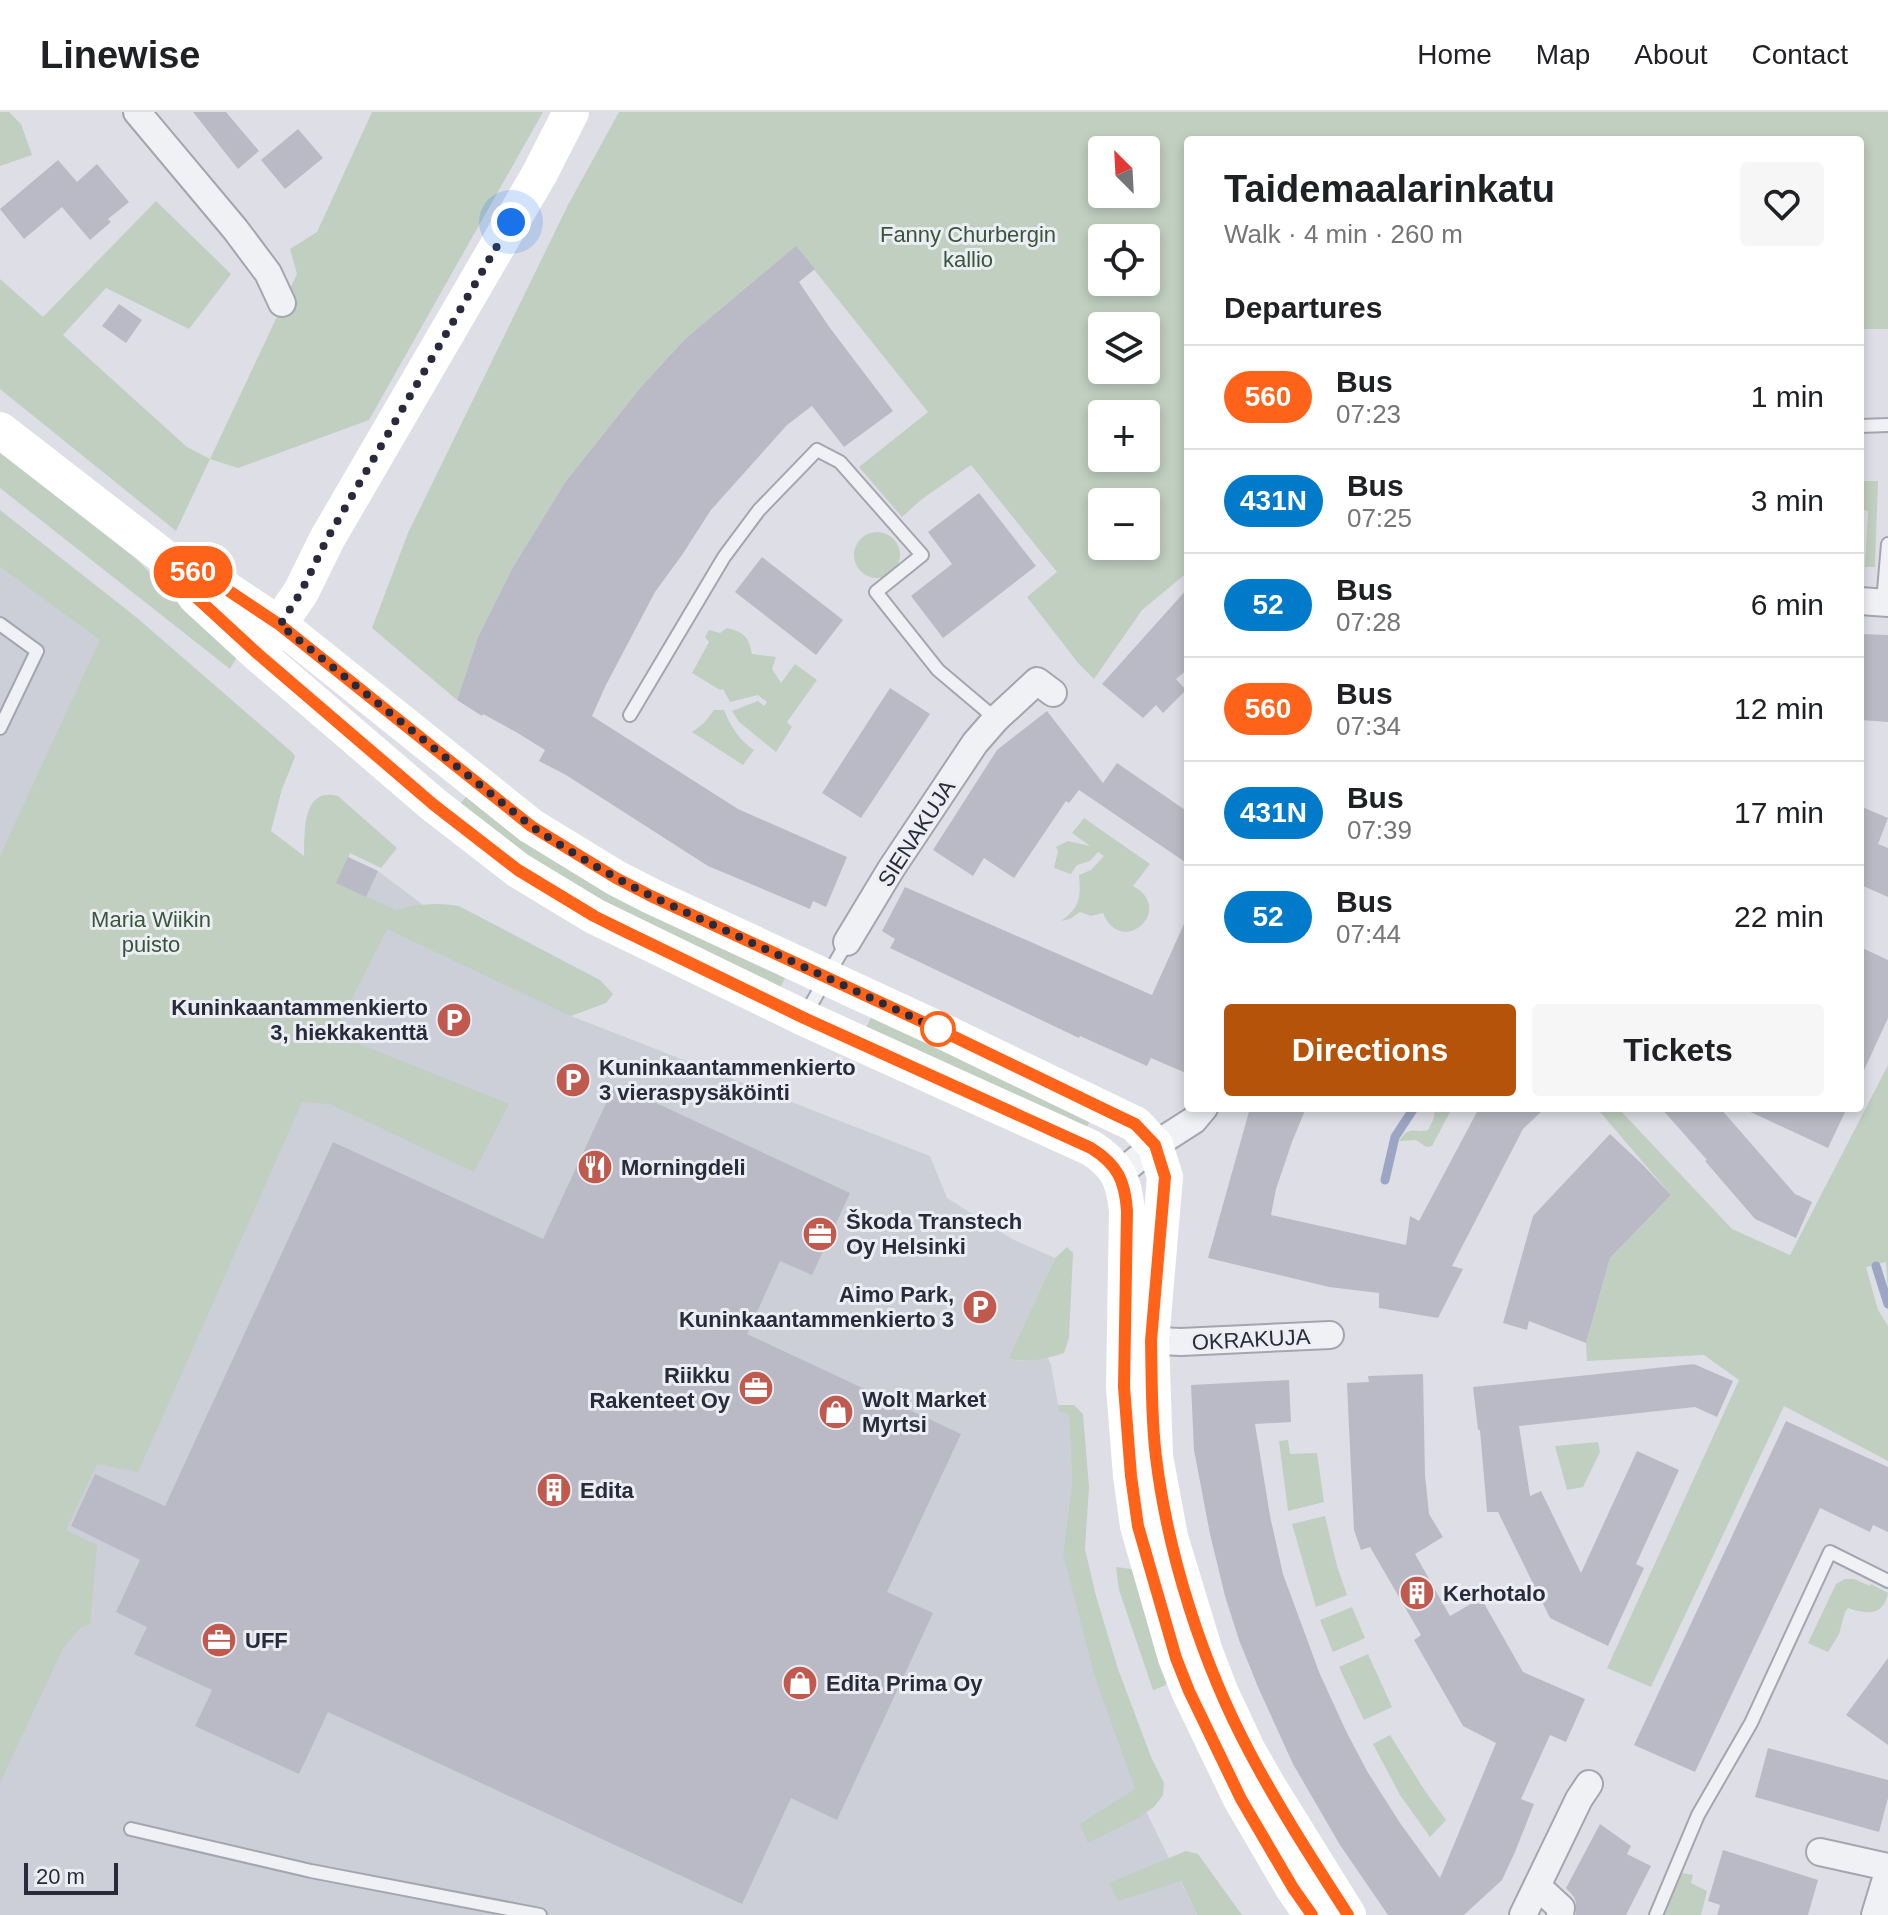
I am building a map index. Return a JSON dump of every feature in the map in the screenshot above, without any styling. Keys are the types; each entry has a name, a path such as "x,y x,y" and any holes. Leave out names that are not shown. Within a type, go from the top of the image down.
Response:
{"street":[{"path":"137,112 235,229 268,273 282,303"},
{"path":"258,654 301,592 327,539 540,173 571,112"},
{"path":"0,430 169,561 196,597 258,654 434,805 518,870 594,916 804,1018 1091,1148 1119,1174 1125,1189 1138,1340 1155,1456 1170,1537 1205,1652 1248,1751 1348,1915"},
{"path":"169,561 208,577 280,625 531,826 616,878 1135,1124 1155,1145 1166,1184 1138,1340 1124,1387 1138,1526 1176,1658 1189,1691 1241,1799 1312,1915"},
{"name":"SIENAKUJA","path":"847,942 891,869 975,743 1037,681 1053,693"},
{"path":"1119,1174 1201,1112"},
{"name":"OKRAKUJA","path":"1138,1340 1181,1342 1330,1335"},
{"path":"1523,1915 1589,1784"},
{"path":"1820,1852 1888,1870 1875,1915"},
{"path":"1537,1886 1561,1908 1560,1915"}],"lane":[{"path":"1864,426 1888,425"},
{"path":"630,715 724,557 759,510 817,450 840,462 922,555 876,592 938,670 996,719"},
{"path":"1877,602 1888,544"},
{"path":"0,624 37,651 0,728"},
{"name":"SIENAKUJA","path":"804,1018 847,942"},
{"path":"1656,1915 1698,1815 1751,1723 1830,1552 1888,1581"},
{"path":"131,1829 311,1871 540,1915"}],"shaded area":[{"path":"0,567 101,640 0,855"},
{"path":"348,857 378,871 571,1016 930,1156 947,1198 1012,1239 1055,1258 1008,1359 1048,1358 1059,1410 1069,1414 1072,1483 1063,1554 1135,1789 1197,1915 0,1915 0,1607"}],"green space":[{"path":"0,112 9,112 21,124 32,155 0,166"},
{"path":"372,112 543,112 369,420 238,468 210,459 297,274 290,249 317,232"},
{"name":"Fanny Churbergin kallio","path":"619,112 1888,112 1888,329 1864,329 1864,136 1184,136 1184,575 1142,610 1094,679 1027,597 1057,572 971,465 902,517 859,467 928,412 796,247 685,339 640,388 566,481 513,567 478,637 457,700 372,628 408,533 568,205"},
{"path":"156,201 231,274 189,329 106,288 63,335 187,447 210,459 176,531 0,389 0,279 43,317"},
{"path":"0,452 135,558 238,655 230,669 0,488"},
{"path":"1864,481 1878,481 1875,567 1865,567 1868,511 1864,510"},
{"name":"Maria Wiikin puisto","path":"0,510 136,617 293,753 295,757 282,789 271,831 304,856 305,825 311,805 317,798 326,795 338,796 397,848 381,868 350,853 337,883 396,910 428,904 459,906 600,980 613,994 606,1003 571,1016 387,929 334,1034 509,1104 474,1172 330,1104 302,1102 138,1472 97,1464 66,1530 97,1545 90,1624 81,1627 63,1648 0,1783 0,855 100,640 0,567"},
{"path":"877,532 893,539 900,555 893,571 877,578 861,571 854,555 861,539"},
{"path":"727,628 745,636 752,654 776,657 772,669 781,683 795,664 817,680 787,722 792,727 776,752 739,722 732,711 758,701 764,706 767,702 758,695 730,702 723,689 692,673 709,642 705,637 709,630 720,633"},
{"path":"714,710 724,710 736,733 754,750 743,765 692,732"},
{"path":"471,791 788,972 780,988 566,885 459,805"},
{"path":"1084,818 1150,864 1133,886 1145,896 1149,906 1147,917 1132,931 1122,931 1112,926 1103,913 1091,916 1080,912 1061,921 1078,901 1079,875 1091,870 1104,856 1098,852 1090,861 1077,865 1071,874 1054,868 1056,847 1068,841 1090,846 1072,833"},
{"path":"874,1011 1093,1113 1086,1129 866,1028"},
{"path":"1888,1065 1888,1293 1886,1262 1866,1267 1878,1310 1888,1326 1888,1461 1784,1406 1651,1687 1607,1668 1739,1380 1704,1355 1587,1361 1586,1343 1610,1258 1671,1195 1600,1112 1622,1112 1732,1229 1790,1255"},
{"path":"1435,1112 1450,1112 1432,1146 1426,1147 1416,1140 1399,1141 1409,1131 1428,1130"},
{"path":"1067,1247 1073,1253 1069,1338 1064,1353 1036,1360 1008,1359 1055,1258"},
{"path":"1058,1405 1074,1405 1083,1414 1089,1487 1085,1549 1118,1669 1164,1783 1163,1795 1154,1807 1088,1843 1080,1824 1135,1789 1095,1677 1063,1554 1072,1483 1069,1414 1059,1411"},
{"path":"1288,1440 1290,1454 1317,1453 1324,1502 1288,1511 1279,1441"},
{"path":"1598,1442 1600,1452 1583,1487 1567,1490 1555,1446"},
{"path":"1325,1516 1347,1595 1316,1607 1292,1524"},
{"path":"1116,1567 1139,1570 1170,1680 1153,1690 1119,1590"},
{"path":"1845,1579 1871,1584 1888,1593 1886,1601 1873,1612 1848,1608 1839,1634 1828,1652 1808,1643 1836,1584"},
{"path":"1352,1607 1365,1638 1333,1652 1320,1620"},
{"path":"1368,1654 1392,1707 1364,1720 1339,1667"},
{"path":"1390,1735 1446,1820 1430,1837 1400,1795 1373,1744"},
{"path":"1186,1851 1198,1854 1242,1915 1197,1915 1181,1881 1118,1901 1109,1883"},
{"path":"1682,1873 1693,1875 1691,1883 1707,1891 1701,1915 1663,1915"}],"building":[{"path":"193,112 226,112 259,151 238,169"},
{"path":"298,129 323,158 285,189 261,160"},
{"path":"58,160 77,182 97,164 129,202 108,219 111,222 90,240 62,207 24,239 0,209"},
{"path":"796,246 815,269 799,282 893,411 844,447 812,406 787,425 711,510 655,592 592,716 738,809 847,857 826,907 813,901 810,909 708,866 539,761 545,750 457,700 478,637 513,567 566,481 640,388 685,339"},
{"path":"119,304 142,320 126,343 102,326"},
{"path":"979,493 1036,566 943,638 911,596 952,564 928,532"},
{"path":"762,557 843,620 816,655 735,592"},
{"path":"1184,592 1184,672 1176,679 1184,692 1163,713 1156,705 1143,718 1102,684"},
{"path":"1864,634 1888,635 1888,722 1864,720"},
{"path":"890,688 930,714 861,818 822,793"},
{"path":"1047,711 1103,783 1117,763 1184,809 1184,861 1079,790 1069,803 1066,801 1014,878 984,858 973,876 933,850 997,750"},
{"path":"1864,808 1888,818 1878,844 1888,848 1888,897 1864,886"},
{"path":"348,857 378,871 366,897 336,883"},
{"path":"905,887 1152,995 1184,924 1184,1072 1151,1058 1147,1066 1079,1038 890,948 895,939 882,931"},
{"path":"1864,949 1888,960 1888,1018 1864,1070"},
{"name":"Edita","path":"615,1084 850,1193 812,1275 780,1261 747,1334 961,1434 887,1592 933,1613 837,1820 791,1798 742,1904 328,1712 299,1774 195,1726 212,1690 134,1654 147,1627 116,1612 140,1560 71,1526 95,1474 165,1506 333,1142 543,1239"},
{"path":"1249,1112 1304,1112 1276,1189 1271,1215 1406,1245 1410,1216 1419,1221 1477,1112 1541,1112 1523,1129 1452,1266 1463,1269 1438,1318 1379,1308 1379,1293 1329,1287 1208,1258"},
{"path":"1665,1112 1723,1112 1795,1194 1812,1202 1796,1238 1755,1219"},
{"path":"1751,1112 1845,1112 1828,1148"},
{"path":"1610,1134 1671,1195 1610,1258 1586,1343 1529,1321 1527,1330 1503,1323 1533,1216"},
{"path":"1694,1364 1733,1381 1717,1417 1695,1407 1519,1426 1530,1496 1541,1491 1581,1573 1637,1451 1679,1470 1636,1564 1644,1568 1608,1646 1550,1618 1498,1512 1487,1512 1473,1387"},
{"path":"1423,1374 1429,1514 1443,1537 1415,1554 1450,1616 1481,1598 1523,1672 1585,1699 1566,1742 1550,1735 1521,1799 1534,1804 1502,1880 1464,1915 1388,1915 1340,1845 1293,1764 1239,1640 1210,1534 1194,1450 1191,1385 1289,1380 1291,1422 1255,1424 1283,1574 1319,1672 1346,1731 1400,1823 1440,1878 1496,1743 1463,1726 1414,1640 1421,1635 1370,1547 1361,1550 1354,1530 1347,1383 1369,1382 1368,1376"},
{"path":"1786,1421 1888,1467 1888,1532 1873,1525 1870,1532 1820,1508 1695,1772 1634,1745"},
{"path":"1888,1658 1888,1745 1846,1715"},
{"path":"1768,1748 1888,1780 1888,1798 1879,1832 1755,1797"},
{"path":"1600,1824 1631,1846 1627,1854 1651,1866 1626,1915 1576,1915 1574,1897 1566,1888"},
{"path":"1723,1850 1818,1880 1808,1915 1717,1915 1720,1905 1708,1901"}],"waterway":[{"path":"1385,1180 1395,1137 1411,1112"},
{"path":"1876,1266 1888,1304"}],"bus line":[{"name":"560","path":"1312,1915 1241,1799 1189,1691 1176,1658 1138,1526 1124,1387 1127,1211 1125,1189 1119,1174 1091,1148 804,1018 620,929 518,870 434,805 258,654 196,597 173,565 208,577 280,625 531,826 616,878 1135,1124 1146,1134 1155,1145 1166,1184 1151,1365 1155,1456 1170,1537 1205,1652 1229,1711 1268,1786 1348,1915"}],"place":[{"name":"Kuninkaantammenkierto 3, hiekkakenttä","path":"454,1020"},
{"name":"Kuninkaantammenkierto 3 vieraspysäköinti","path":"573,1080"},
{"name":"Morningdeli","path":"595,1167"},
{"name":"Škoda Transtech Oy Helsinki","path":"820,1234"},
{"name":"Aimo Park, Kuninkaantammenkierto 3","path":"980,1307"},
{"name":"Riikku Rakenteet Oy","path":"756,1388"},
{"name":"Wolt Market Myrtsi","path":"836,1412"},
{"name":"Edita","path":"554,1490"},
{"name":"Kerhotalo","path":"1417,1593"},
{"name":"UFF","path":"219,1640"},
{"name":"Edita Prima Oy","path":"800,1683"}],"route":[{"path":"511,222 280,625 549,838 651,896 938,1029"}]}
